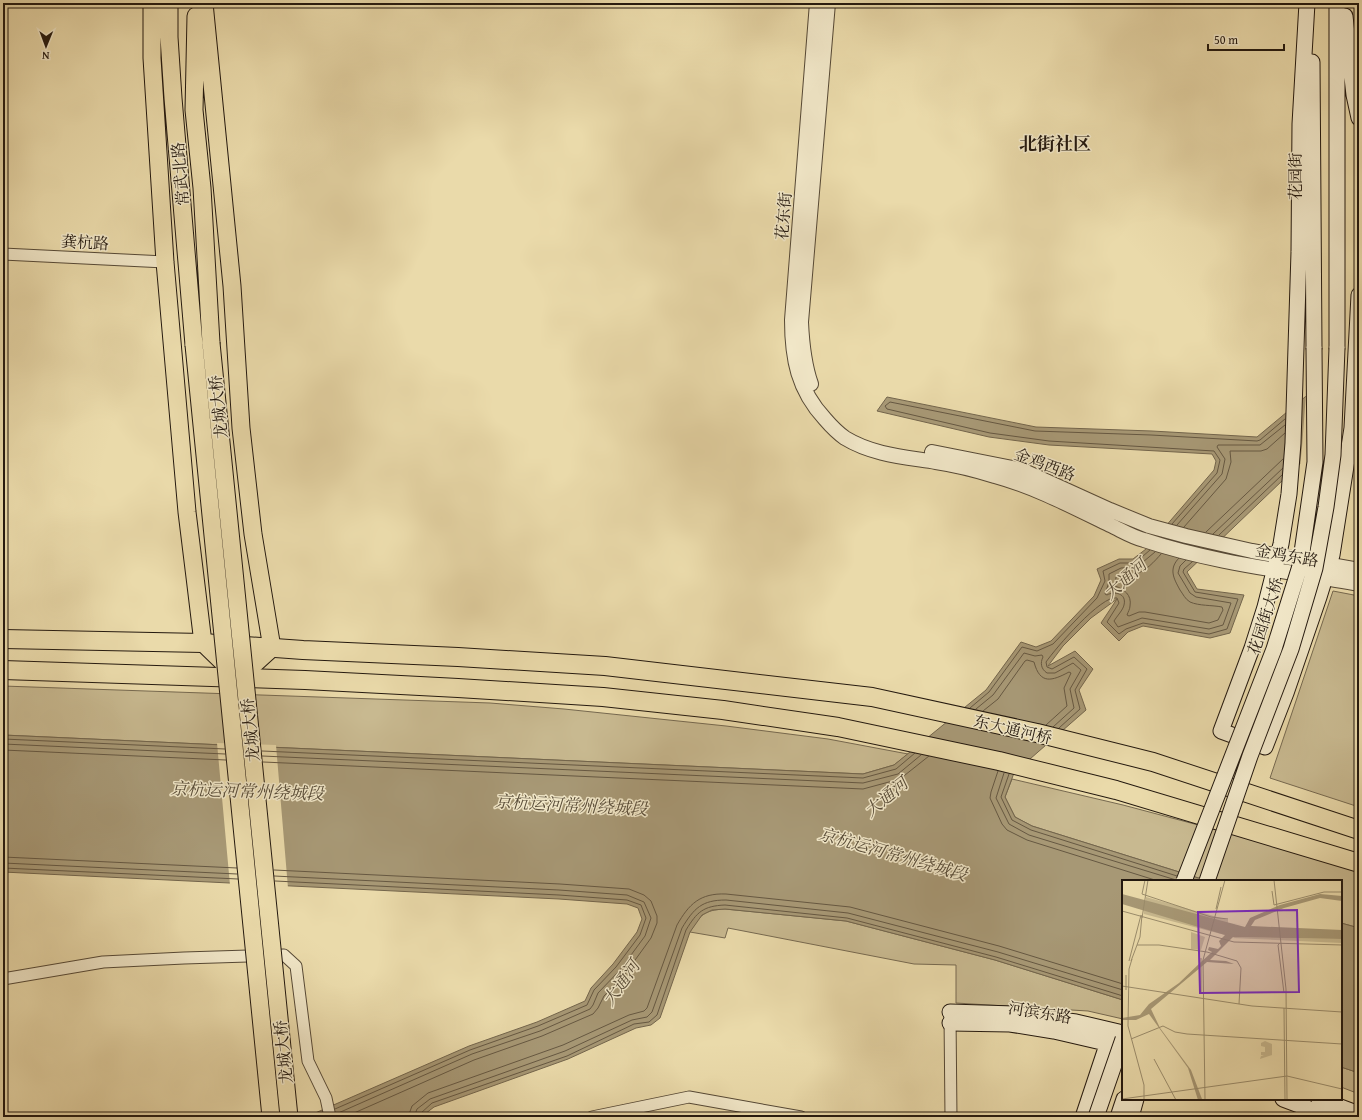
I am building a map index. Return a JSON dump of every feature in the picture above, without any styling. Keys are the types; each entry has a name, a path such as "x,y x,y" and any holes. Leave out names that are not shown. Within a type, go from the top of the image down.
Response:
{"highway":[{"name":"东大通河桥","path":"3,639 203,643 605,666 872,697 1037,733 1153,762 1359,830"},
{"path":"3,670 450,687 603,697 723,710 838,727 999,760 1116,790 1359,863"}],"main road":[{"path":"153,3 152,58 165,262 187,512 203,643 239,678 272,648 253,534 241,428 232,286 204,3"},
{"name":"常武北路","path":"169,3 169,37 194,345"},
{"name":"常武北路","path":"196,3 194,110 202,188 211,343"},
{"path":"1307,3 1300,117 1300,192 1294,401 1289,494 1276,563 1265,607 1252,648 1221,731 1265,747 1286,693 1327,571 1339,515 1352,428 1359,295"},
{"name":"花园街","path":"1312,3 1314,348"},
{"name":"花园街大桥","path":"1207,880 1250,756 1292,649 1315,568 1326,507 1333,455 1337,348 1337,3"},
{"path":"1343,3 1354,95 1359,118"},
{"name":"龙城大桥","path":"211,343 289,1117"},
{"name":"龙城大桥","path":"194,345 271,1117"},
{"name":"花园街大桥","path":"1184,880 1274,649 1300,566 1315,462 1314,348"},
{"name":"河滨东路","path":"950,1017 1014,1014 1076,1022 1116,1036 1122,1045"},
{"path":"1083,1117 1116,1036"},
{"path":"1096,1117 1116,1036"},
{"path":"1118,1117 1124,1100"},
{"path":"1131,1117 1136,1100"},
{"path":"1286,1100 1331,1117"},
{"path":"1322,1100 1359,1114"}],"street":[{"path":"153,3 169,37"},
{"name":"花东街","path":"817,3 792,320 792,344 796,366 803,388 817,410 832,420"},
{"name":"花东街","path":"828,3 802,322 802,345 811,383 819,400 832,420"},
{"name":"龚杭路","path":"3,254 165,262"},
{"name":"金鸡西路","path":"832,420 859,436 886,445 931,452 1022,470 1149,526 1220,544"},
{"name":"金鸡西路","path":"832,420 844,437 864,447 888,455 945,464 1023,485 1142,540 1210,557"},
{"name":"金鸡东路","path":"1220,544 1276,563"},
{"name":"金鸡东路","path":"1210,557 1276,563 1327,571 1359,570"},
{"name":"金鸡东路","path":"1327,571 1359,584"},
{"path":"3,979 103,962 284,955 296,966 308,1061 326,1098 330,1117"},
{"path":"950,1017 951,1117"},
{"path":"592,1117 689,1097 801,1117"}],"shaded area":[{"path":"1333,591 1359,596 1359,807 1270,778"},
{"path":"3,686 490,703 564,709 726,726 828,739 908,754 894,765 863,774 3,735"},
{"path":"1012,779 1123,805 1251,839 1359,872 1359,928 1342,923 1342,880 1205,880 1032,826 1015,817 1005,797"},
{"path":"725,909 846,921 995,960 1122,1000 1122,1019 1088,1011 956,1003 956,965 914,964 728,928 725,938 690,932 703,914"},
{"path":"1342,1067 1359,1073 1359,1094 1342,1087"}],"water":[{"path":"1359,358 1332,433 1187,572 1197,589 1244,595 1230,633 1210,638 1143,626 1128,632 1119,641 1101,623 1117,599 1091,618 1063,646 1048,666 1075,651 1093,669 1079,690 1086,710 1014,773 1005,797 1015,817 1032,826 1205,880 1122,880 1122,1000 995,960 846,921 725,909 712,910 702,915 690,932 660,1018 651,1025 636,1028 568,1059 434,1107 421,1117 306,1117 469,1046 537,1022 585,1001 591,988 613,964 637,932 642,919 638,908 627,904 559,899 3,872 3,735 863,774 894,765 986,690 1021,642 1036,647 1051,641 1094,596 1101,580 1097,569 1119,559 1133,559 1146,549 1214,470 1216,461 1212,454 1049,445 989,437 877,411 887,397 1036,427 1152,431 1257,437 1305,397"},
{"path":"1342,923 1359,928 1359,1073 1342,1067"}],"pier":[{"path":"1357,357 1352,425 1333,434 1300,467 1306,394"},
{"path":"217,743 276,745 288,888 230,885"}],"district":[{"name":"北街社区","path":"1055,144"}],"water label":[{"name":"大通河","path":"1125,579"},
{"name":"京杭运河常州绕城段","path":"247,791"},
{"name":"大通河","path":"886,797"},
{"name":"京杭运河常州绕城段","path":"571,805"},
{"name":"京杭运河常州绕城段","path":"893,854"},
{"name":"大通河","path":"621,983"}]}
